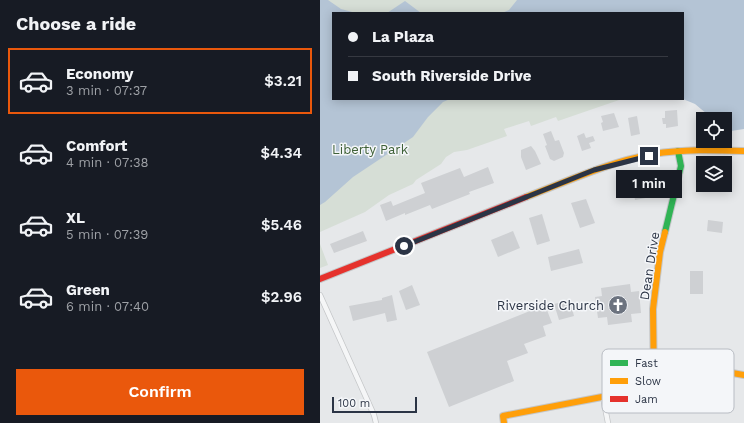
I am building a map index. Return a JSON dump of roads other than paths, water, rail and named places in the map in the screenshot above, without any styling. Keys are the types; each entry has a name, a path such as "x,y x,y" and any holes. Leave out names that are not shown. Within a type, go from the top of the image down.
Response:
{"main road":[{"path":"320,279 594,170 640,157 678,151 709,149 744,151"},
{"name":"Dean Drive","path":"654,349 653,309 660,252 681,166 678,151"},
{"path":"734,373 744,375"},
{"path":"504,420 602,397"}],"street":[{"path":"320,294 374,415 376,423"},
{"path":"320,310 325,306"},
{"path":"606,413 608,423"}],"water":[{"path":"320,0 328,0 341,9 352,12 332,12 332,100 448,100 443,102 428,117 413,137 353,177 320,205"},
{"path":"517,0 744,0 744,129 732,131 732,112 705,112 695,104 684,99 684,12 504,12 509,10"},
{"path":"405,1 420,12 388,12"}],"place":[{"name":"Riverside Church","path":"618,305"}],"park label":[{"name":"Liberty Park","path":"370,149"}]}
